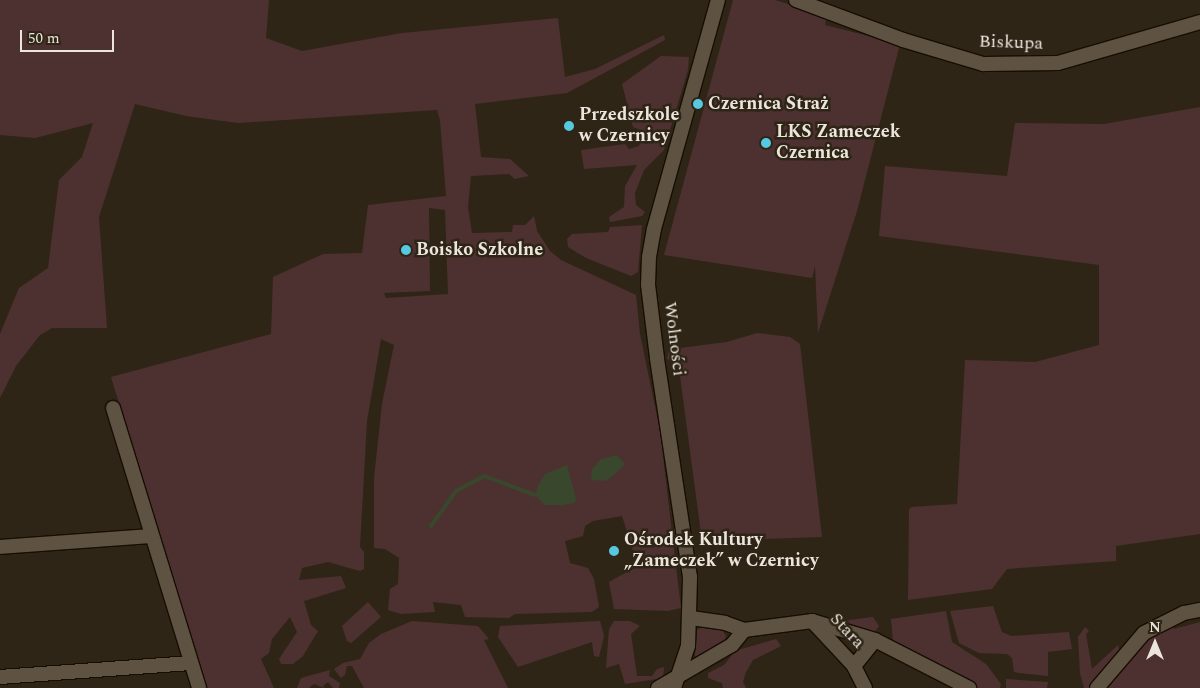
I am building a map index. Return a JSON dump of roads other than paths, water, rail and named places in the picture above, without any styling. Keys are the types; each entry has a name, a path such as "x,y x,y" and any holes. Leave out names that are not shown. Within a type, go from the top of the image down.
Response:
{"street":[{"name":"Wolności","path":"676,683 688,646 691,618 687,550 657,358 648,285 649,257 654,229 718,0"},
{"name":"Biskupa","path":"796,0 903,40 982,64 1058,63 1200,22"},
{"path":"113,408 199,688"},
{"path":"0,547 152,536"},
{"path":"1096,688 1151,628 1184,613 1200,610"},
{"path":"691,618 725,623 744,630 812,620 875,640 969,688"},
{"name":"Stara","path":"812,620 854,666 865,688"},
{"path":"658,688 676,683 732,645 744,630"},
{"name":"Stara","path":"854,666 875,640"},
{"path":"0,676 190,663"}],"waterway":[{"path":"431,526 456,491 484,476 535,495"}],"place":[{"name":"Czernica Straż","path":"698,104"},
{"name":"Przedszkole w Czernicy","path":"569,126"},
{"name":"LKS Zameczek Czernica","path":"766,143"},
{"name":"Boisko Szkolne","path":"406,250"},
{"name":"Ośrodek Kultury „Zameczek” w Czernicy","path":"614,551"}]}
